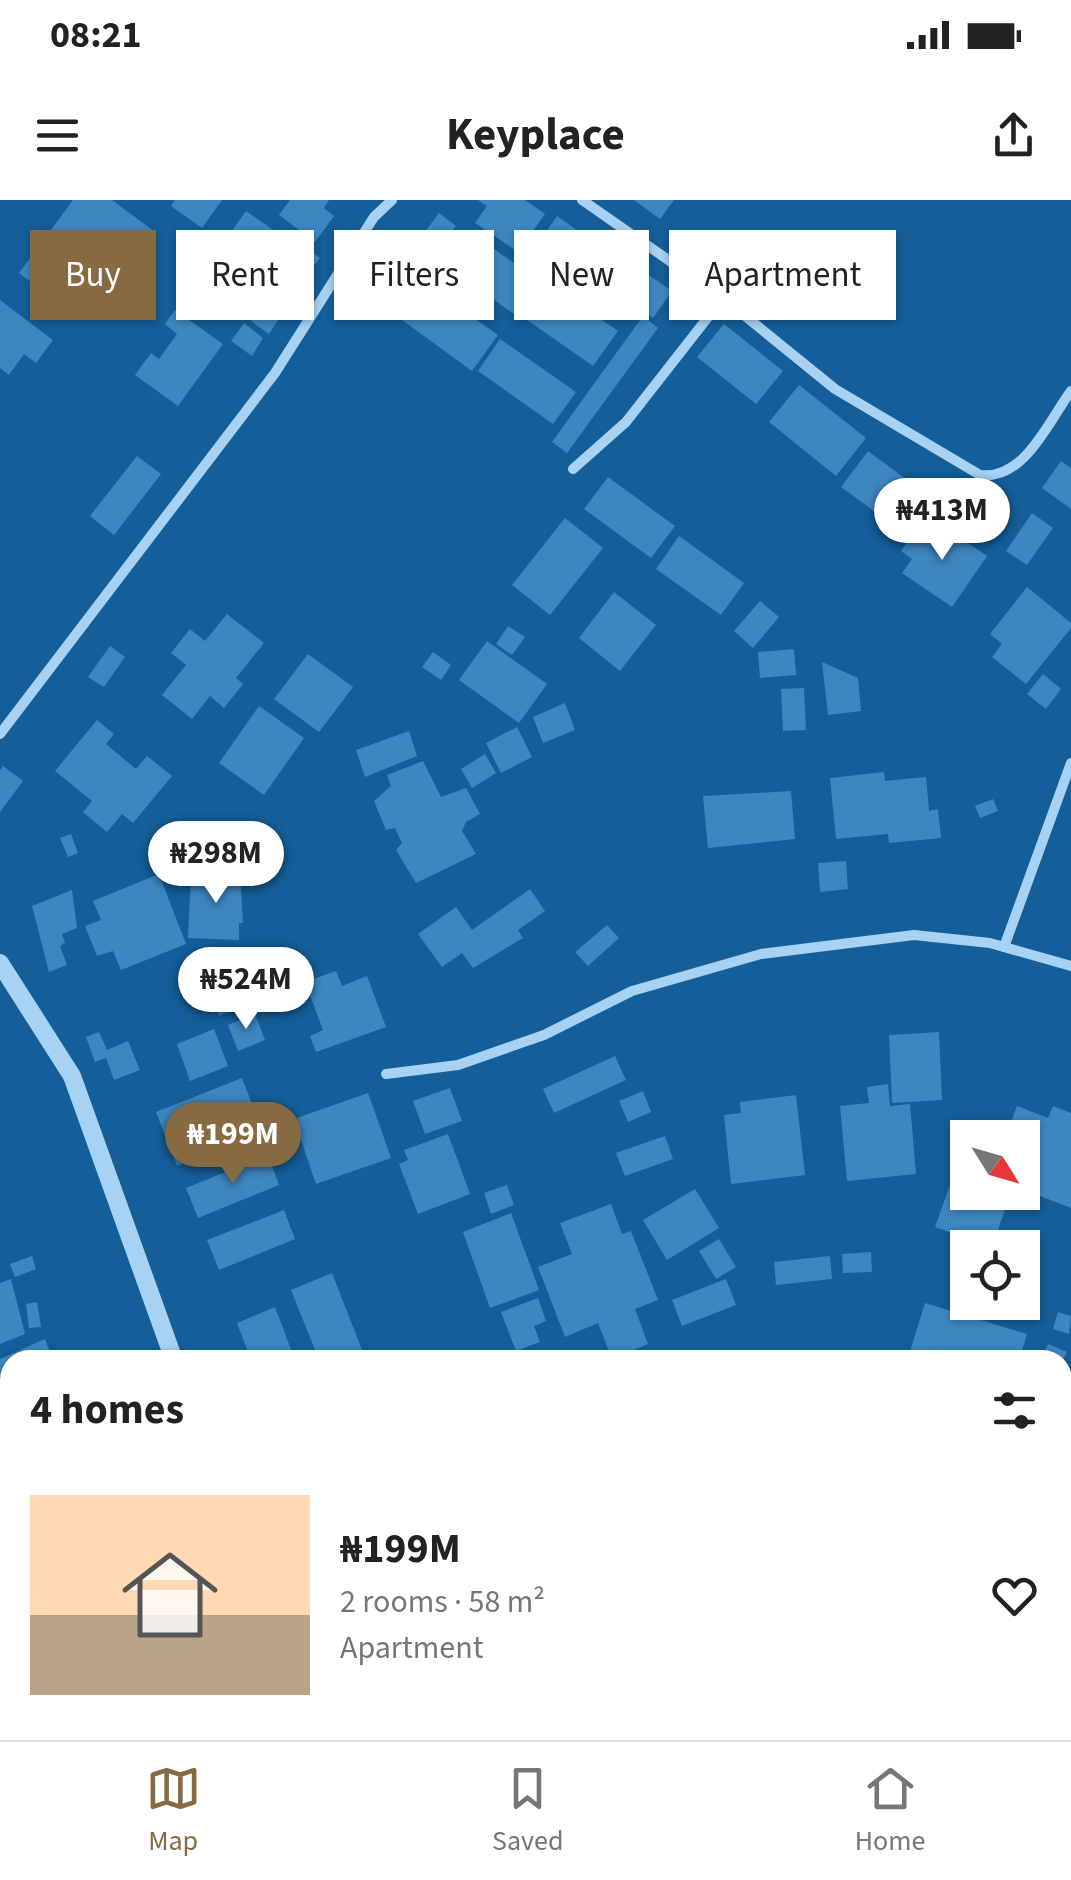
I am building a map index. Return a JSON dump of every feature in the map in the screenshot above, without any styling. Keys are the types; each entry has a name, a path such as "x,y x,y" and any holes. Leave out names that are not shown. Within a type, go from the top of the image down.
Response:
{"street":[{"path":"0,734 275,373 374,217 392,200"},
{"path":"582,200 669,260"},
{"path":"573,469 626,422 706,320"},
{"path":"750,320 835,389 980,475 996,476 1018,465 1071,391"},
{"path":"1004,947 1071,763"},
{"path":"386,1074 458,1064 544,1035 632,992 761,954 914,935 1004,947 1071,966"},
{"path":"0,962 72,1076 170,1350"}],"building":[{"path":"73,200 112,200 152,230 51,230"},
{"path":"175,200 222,200 202,228 171,206"},
{"path":"290,200 329,200 324,208 334,216 315,242 314,230 299,230 279,215"},
{"path":"478,200 525,200 545,214 534,230 514,230 514,249 494,236 494,230 475,223 487,206"},
{"path":"634,200 674,200 660,219"},
{"path":"246,211 273,230 232,230"},
{"path":"439,213 456,226 453,230 426,230"},
{"path":"557,216 577,230 548,230"},
{"path":"494,249 514,263 514,314 494,300"},
{"path":"30,258 30,281 19,273"},
{"path":"649,275 669,289 669,295 653,318 649,315"},
{"path":"0,300 53,340 36,363 24,354 9,375 0,368"},
{"path":"175,310 176,320 189,320 223,344 178,406 135,375 151,353 159,359 177,334 165,324"},
{"path":"252,320 278,320 269,334"},
{"path":"402,320 477,320 498,335 472,371"},
{"path":"527,320 602,320 618,331 593,366"},
{"path":"640,320 648,320 658,328 567,453 552,442"},
{"path":"244,323 263,338 252,356 231,341"},
{"path":"724,324 783,371 756,404 697,357"},
{"path":"500,339 576,392 553,424 478,371"},
{"path":"799,385 866,438 836,476 769,422"},
{"path":"868,451 926,494 900,530 841,487"},
{"path":"137,456 161,474 114,535 90,516"},
{"path":"1061,461 1071,468 1071,509 1042,488"},
{"path":"608,477 675,526 651,558 584,509"},
{"path":"1032,513 1053,528 1027,565 1006,551"},
{"path":"565,518 603,548 550,615 512,585"},
{"path":"938,522 987,556 952,607 902,573 912,559 901,551 916,530 927,538"},
{"path":"679,536 744,583 721,615 656,569"},
{"path":"1027,587 1071,623 1071,628 1026,684 992,657 1002,644 990,634"},
{"path":"614,592 656,625 620,671 579,638"},
{"path":"760,601 779,617 753,648 734,631"},
{"path":"227,614 264,643 236,678 243,684 224,708 210,696 192,719 162,695 186,665 171,653 190,629 205,641"},
{"path":"508,626 525,637 512,655 496,644"},
{"path":"487,641 547,684 519,723 459,680"},
{"path":"110,646 125,657 104,687 88,677"},
{"path":"794,649 796,675 760,678 758,652"},
{"path":"433,652 451,665 441,680 422,667"},
{"path":"308,654 353,687 319,732 274,699"},
{"path":"822,662 858,678 861,711 828,715"},
{"path":"1043,674 1061,689 1046,709 1027,694"},
{"path":"804,688 806,730 783,731 781,689"},
{"path":"565,703 575,730 543,743 533,717"},
{"path":"259,706 304,738 264,795 219,763"},
{"path":"97,720 114,734 106,744 136,769 147,756 172,776 133,823 122,814 107,832 83,812 92,801 55,771"},
{"path":"517,727 532,757 501,773 486,743"},
{"path":"409,731 417,756 365,777 356,750"},
{"path":"485,754 496,773 472,788 461,769"},
{"path":"423,761 441,797 466,788 480,814 466,822 462,831 476,854 416,883 396,850 402,843 395,828 386,830 374,801 391,786 387,775"},
{"path":"3,766 23,781 0,812 0,770"},
{"path":"884,772 885,781 926,777 929,811 938,809 941,838 889,843 888,834 836,839 830,778"},
{"path":"791,791 795,839 708,848 703,796"},
{"path":"993,799 998,811 980,818 975,806"},
{"path":"71,834 78,853 68,857 60,838"},
{"path":"846,861 848,889 820,892 818,863"},
{"path":"240,872 243,923 239,923 239,940 188,938 191,875"},
{"path":"159,874 186,944 121,970 113,951 97,956 85,926 101,920 93,901"},
{"path":"530,889 545,911 518,930 523,938 473,968 462,953 442,967 418,934 456,907 472,930"},
{"path":"72,890 77,928 62,934 65,943 60,946 67,965 49,972 32,906"},
{"path":"607,925 619,938 588,966 575,952"},
{"path":"336,971 342,986 367,976 386,1027 316,1052 310,1036 323,1030 305,982"},
{"path":"223,979 235,1009 219,1016 207,985"},
{"path":"255,1014 265,1040 238,1051 228,1025"},
{"path":"214,1029 228,1066 190,1081 177,1044"},
{"path":"99,1032 107,1050 128,1041 140,1070 114,1080 106,1058 95,1062 86,1037"},
{"path":"939,1032 942,1100 892,1103 889,1035"},
{"path":"615,1056 626,1080 554,1113 543,1089"},
{"path":"242,1078 263,1132 177,1166 156,1112"},
{"path":"888,1084 890,1106 910,1104 916,1174 847,1181 840,1106 869,1103 867,1087"},
{"path":"450,1088 462,1121 425,1134 413,1101"},
{"path":"643,1091 651,1112 628,1122 619,1101"},
{"path":"368,1093 391,1158 316,1184 294,1119"},
{"path":"796,1095 805,1175 731,1184 724,1115 741,1113 740,1102"},
{"path":"1017,1106 1048,1118 1053,1106 1071,1113 1071,1208 1040,1196 1040,1120 1012,1120"},
{"path":"448,1134 470,1194 418,1214 399,1164 408,1160 404,1150"},
{"path":"665,1136 673,1159 625,1176 616,1153"},
{"path":"268,1155 279,1185 198,1218 186,1188"},
{"path":"507,1185 514,1205 491,1214 484,1193"},
{"path":"950,1185 950,1210 1005,1210 998,1230 950,1232 935,1227"},
{"path":"695,1189 719,1228 667,1260 643,1220"},
{"path":"611,1204 622,1234 631,1231 658,1300 635,1309 648,1344 634,1350 608,1350 598,1323 565,1337 538,1267 572,1254 560,1223"},
{"path":"284,1210 295,1239 219,1270 207,1240"},
{"path":"511,1213 539,1290 490,1308 463,1232"},
{"path":"719,1239 736,1267 716,1279 699,1251"},
{"path":"871,1252 872,1272 843,1273 842,1254"},
{"path":"32,1256 36,1269 15,1277 10,1264"},
{"path":"830,1256 832,1279 776,1285 774,1262"},
{"path":"332,1273 362,1350 315,1350 291,1290"},
{"path":"11,1279 25,1334 0,1344 0,1283"},
{"path":"726,1279 736,1305 682,1326 672,1300"},
{"path":"538,1298 546,1321 534,1326 540,1342 516,1350 501,1312"},
{"path":"37,1302 41,1327 29,1328 26,1304"},
{"path":"925,1303 950,1311 950,1320 981,1320 1027,1334 1022,1350 911,1350"},
{"path":"275,1307 291,1350 247,1350 237,1323"},
{"path":"1058,1312 1071,1316 1069,1334 1053,1329"},
{"path":"45,1339 49,1350 20,1350"}]}
